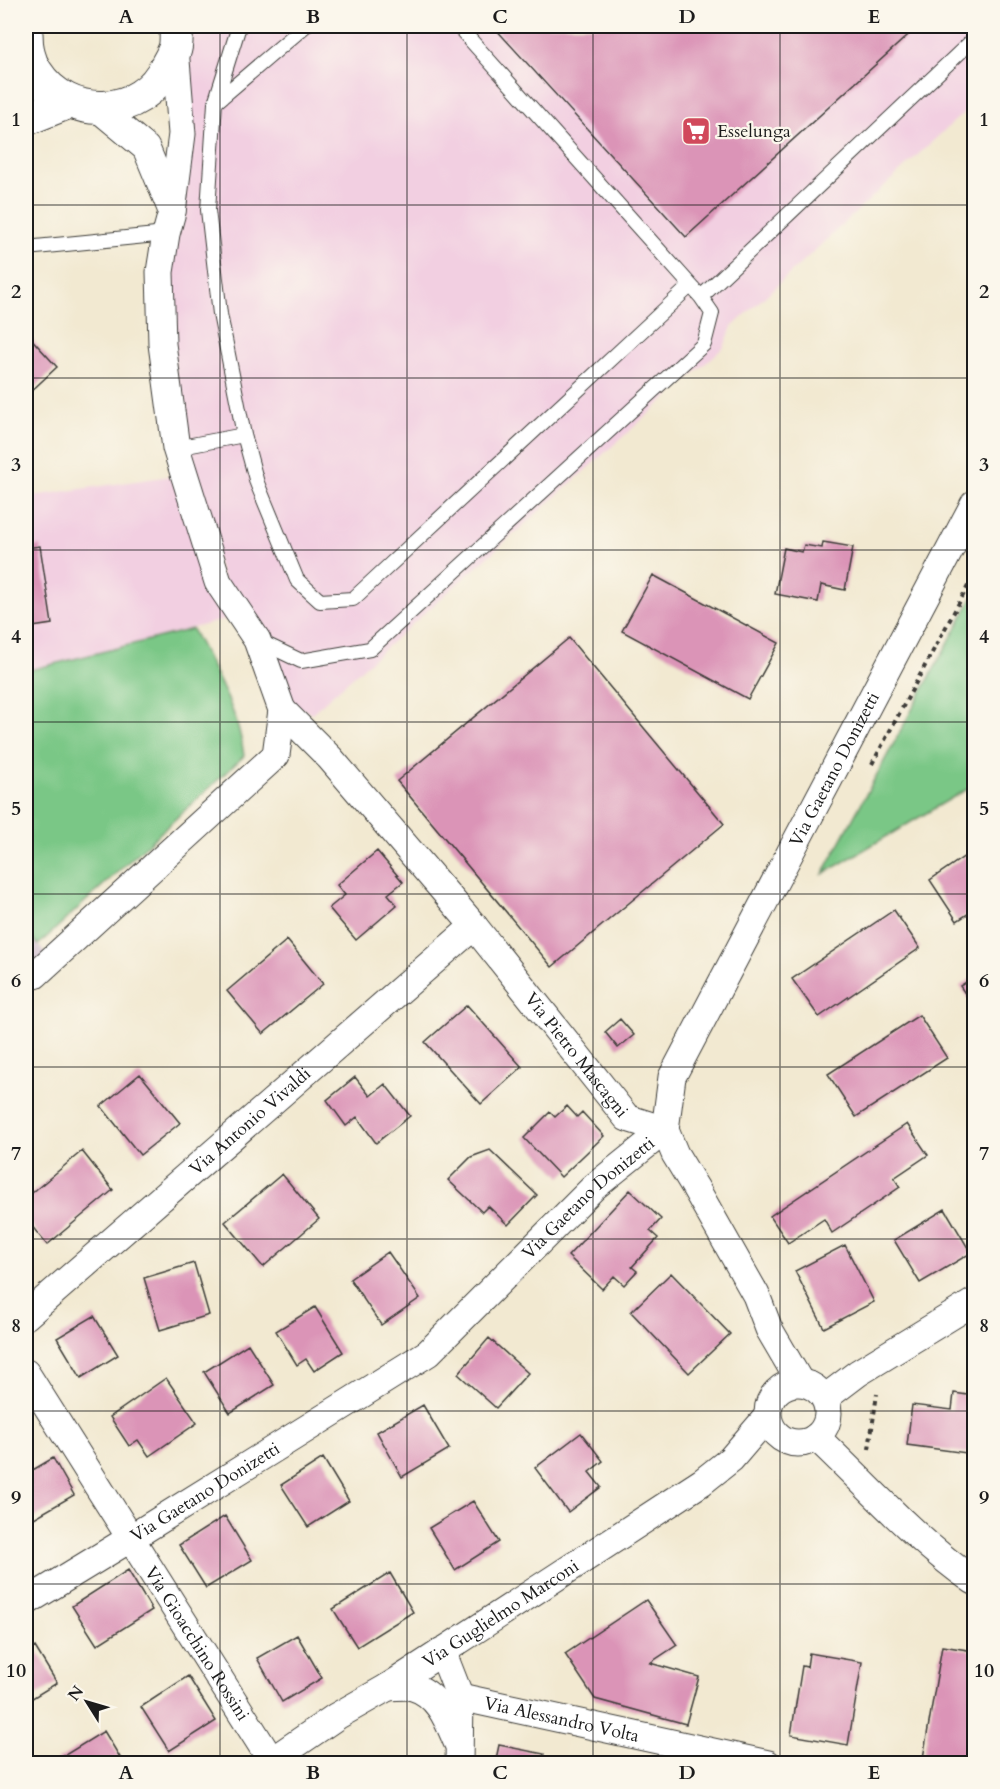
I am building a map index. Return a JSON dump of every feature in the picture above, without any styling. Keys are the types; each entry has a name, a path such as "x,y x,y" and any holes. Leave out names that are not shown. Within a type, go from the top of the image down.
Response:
{"main road":[{"path":"26,33 27,50 35,71 50,89 84,105"},
{"path":"26,119 84,105 133,101 160,80 175,37"}],"street":[{"path":"35,975 276,755 282,710 257,640 218,582 176,448 162,344 160,272 182,134 175,37"},
{"path":"84,105 146,148 169,223"},
{"name":"Via Gaetano Donizetti","path":"26,1602 428,1353 594,1187 665,1130 672,1077 975,504"},
{"name":"Via Pietro Mascagni","path":"282,710 330,758 474,926 627,1118 665,1130"},
{"name":"Via Antonio Vivaldi","path":"26,1316 474,926"},
{"path":"665,1130 675,1154 756,1295 769,1329 800,1382 810,1384 825,1398 828,1419 824,1430 816,1437 898,1519 951,1565 975,1581"},
{"path":"825,1398 873,1364 975,1302"},
{"path":"769,1329 771,1427 778,1436 786,1441"},
{"name":"Via Gioacchino Rossini","path":"26,1373 269,1762"},
{"name":"Via Guglielmo Marconi","path":"269,1762 702,1482 731,1459 770,1407 780,1388 789,1383 800,1382"},
{"name":"Via Guglielmo Marconi","path":"731,1459 786,1441 807,1442 816,1437"},
{"path":"442,1651 460,1697 459,1754"},
{"path":"388,1687 411,1687 425,1693 435,1702 445,1716 459,1754"},
{"name":"Via Alessandro Volta","path":"460,1697 768,1764"}],"lane":[{"path":"239,26 215,103 208,210 220,314 244,435 257,483 297,580 320,601 352,599 690,286"},
{"path":"215,103 305,26"},
{"path":"257,640 301,661 370,649 704,344 712,313 700,297 458,26"},
{"path":"700,297 975,39"},
{"path":"26,248 169,223"},
{"path":"176,448 244,435"}],"path":[{"path":"975,618 972,623 975,624"},
{"path":"863,1482 880,1377 873,1364"}],"shaded area":[{"path":"183,26 974,26 974,103 732,327 724,347 312,713 290,705 224,582 185,458 167,290"},
{"path":"177,475 235,617 26,671 26,497"},
{"path":"26,931 55,964 26,990"}],"green space":[{"path":"974,595 974,785 823,874"},
{"path":"192,629 231,706 244,756 38,945 26,931 26,671"}],"building":[{"name":"Esselunga","path":"493,26 918,26 686,237"},
{"path":"26,333 57,367 26,396"},
{"path":"823,542 853,547 845,590 821,585 818,602 775,594 784,548 802,552 804,545 822,548"},
{"path":"40,546 52,624 26,628 26,548"},
{"path":"653,575 779,643 748,699 622,631"},
{"path":"569,638 724,824 552,967 397,781"},
{"path":"974,850 974,910 957,921 930,880"},
{"path":"377,851 403,882 388,894 397,905 356,940 329,908 345,895 337,885"},
{"path":"894,910 920,948 819,1017 792,979"},
{"path":"287,940 323,984 263,1034 227,991"},
{"path":"974,977 974,1007 960,986"},
{"path":"467,1005 522,1067 481,1104 425,1042"},
{"path":"919,1015 947,1058 856,1117 828,1074"},
{"path":"620,1019 634,1035 618,1048 605,1032"},
{"path":"140,1074 180,1123 140,1155 101,1106"},
{"path":"355,1077 370,1096 385,1084 410,1116 376,1143 357,1117 346,1126 327,1100"},
{"path":"567,1106 577,1117 582,1112 604,1136 561,1177 524,1138 550,1112 555,1117"},
{"path":"907,1124 928,1155 894,1178 900,1187 832,1233 824,1219 788,1243 770,1216"},
{"path":"490,1150 537,1195 508,1225 488,1206 482,1212 448,1180 471,1157"},
{"path":"82,1151 113,1190 47,1245 26,1219 26,1198"},
{"path":"282,1174 319,1219 263,1267 225,1222"},
{"path":"630,1190 661,1219 650,1231 658,1238 632,1267 637,1271 624,1285 614,1276 602,1289 568,1256"},
{"path":"945,1209 971,1253 920,1283 894,1240"},
{"path":"845,1245 874,1302 824,1328 795,1271"},
{"path":"388,1252 420,1298 381,1325 350,1279"},
{"path":"194,1263 209,1315 160,1330 144,1278"},
{"path":"671,1273 730,1334 689,1373 631,1312"},
{"path":"315,1307 343,1352 314,1371 306,1359 297,1365 276,1331"},
{"path":"94,1316 118,1355 81,1378 57,1338"},
{"path":"489,1338 528,1373 496,1408 458,1374"},
{"path":"248,1344 274,1385 230,1413 204,1372"},
{"path":"166,1378 197,1423 149,1456 138,1440 129,1446 110,1417"},
{"path":"954,1393 974,1396 974,1454 907,1445 912,1405 952,1410"},
{"path":"423,1405 449,1449 402,1477 377,1432"},
{"path":"581,1433 603,1461 589,1472 601,1487 568,1512 535,1468"},
{"path":"53,1458 74,1495 29,1521 26,1515 26,1474"},
{"path":"323,1458 349,1501 308,1527 281,1485"},
{"path":"473,1501 499,1542 455,1570 429,1528"},
{"path":"225,1516 252,1560 206,1588 179,1545"},
{"path":"128,1570 152,1610 97,1645 72,1606"},
{"path":"390,1573 413,1612 357,1647 333,1609"},
{"path":"646,1600 677,1645 650,1663 699,1677 686,1724 595,1699 565,1654"},
{"path":"297,1635 322,1678 282,1702 257,1658"},
{"path":"942,1646 974,1651 974,1764 922,1764"},
{"path":"35,1647 57,1683 26,1702 26,1652"},
{"path":"809,1653 862,1662 848,1745 791,1735 802,1666 807,1667"},
{"path":"188,1676 216,1721 169,1751 141,1707"},
{"path":"104,1731 124,1764 59,1764 57,1760"},
{"path":"499,1745 544,1754 542,1764 495,1764"}],"place":[{"name":"Esselunga","path":"696,131"}]}
